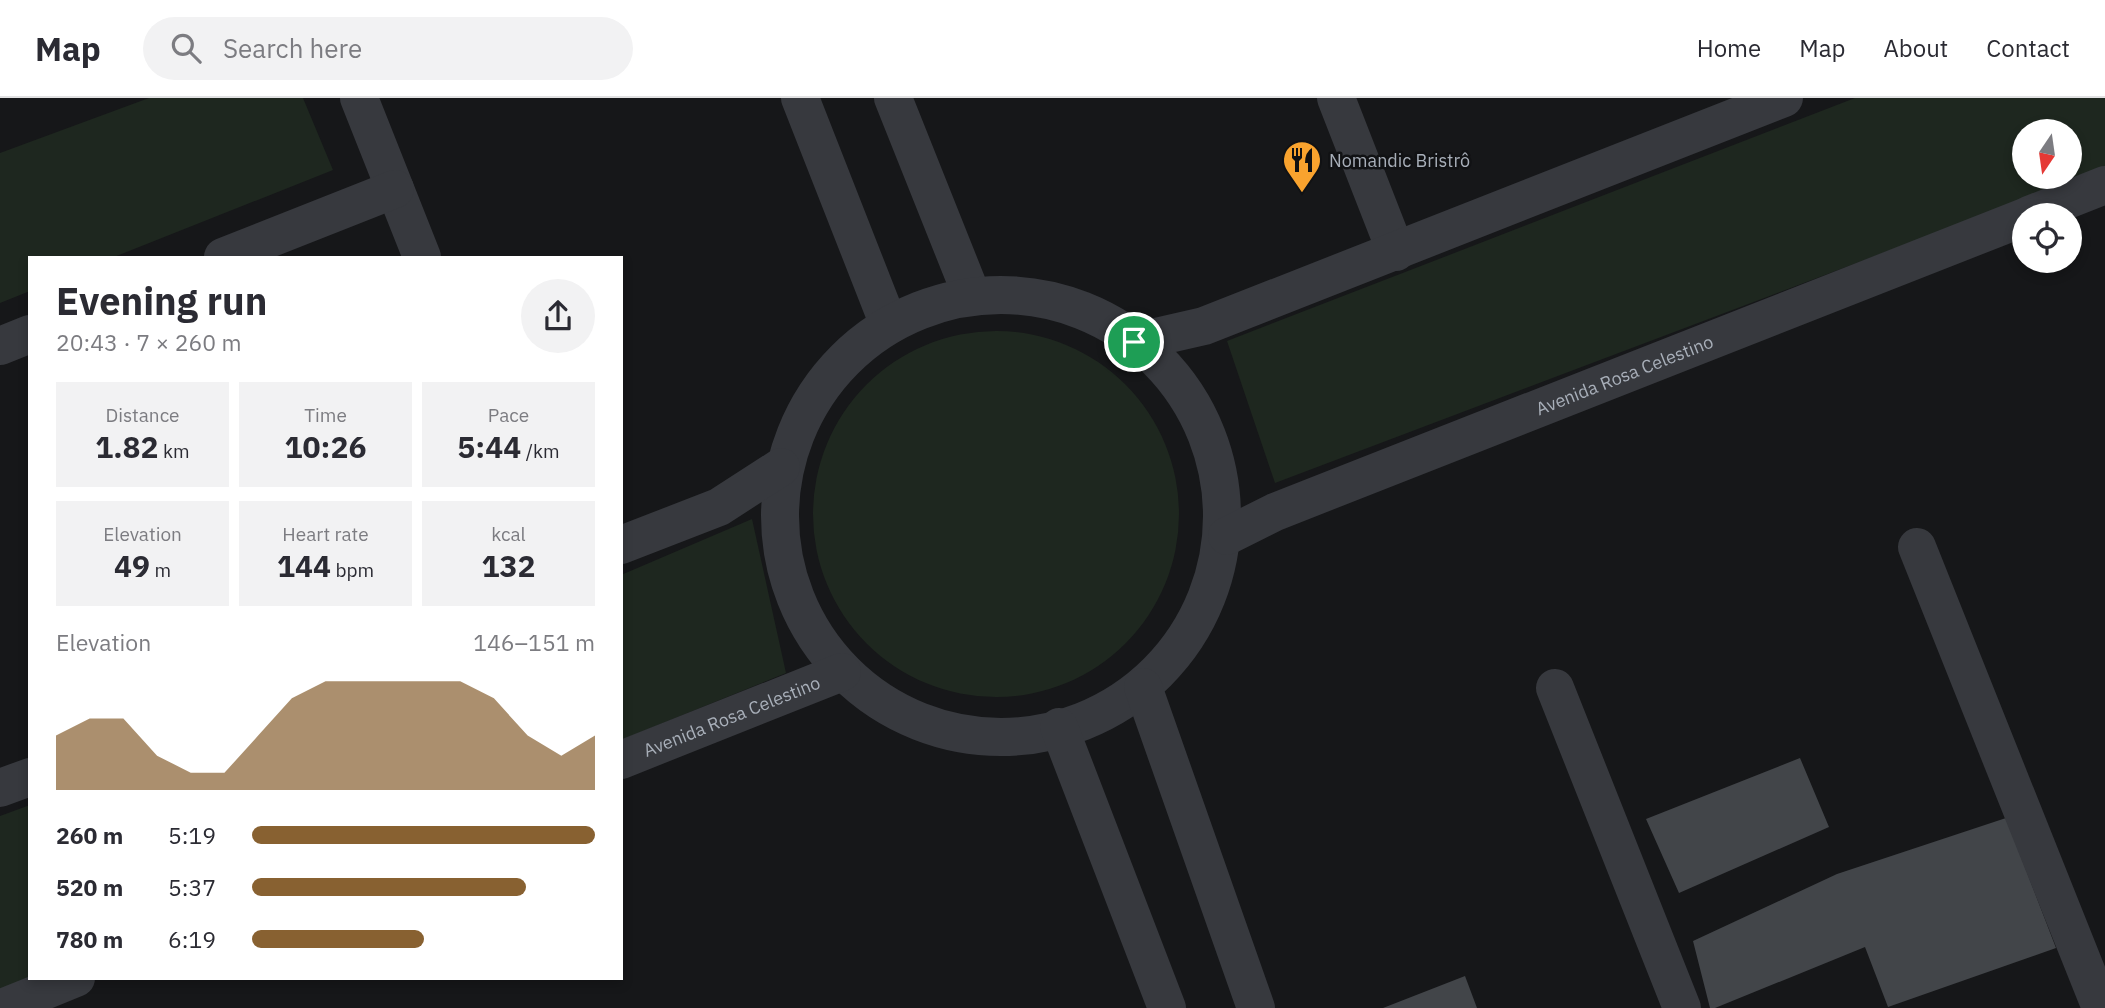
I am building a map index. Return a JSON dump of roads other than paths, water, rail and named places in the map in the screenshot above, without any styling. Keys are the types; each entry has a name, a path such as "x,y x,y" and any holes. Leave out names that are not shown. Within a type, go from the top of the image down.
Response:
{"street":[{"path":"359,98 422,256"},
{"path":"800,98 889,325"},
{"path":"892,98 972,296"},
{"path":"1336,98 1396,252"},
{"path":"1134,342 1204,326 1784,98"},
{"name":"Avenida Rosa Celestino","path":"2060,203 2105,185"},
{"path":"226,256 395,189"},
{"name":"Avenida Rosa Celestino","path":"1227,536 1275,512 2012,222"},
{"name":"Avenida Rosa Celestino","path":"972,296 1063,300 1156,355 1202,417 1223,489 1227,536 1194,628 1143,687 1075,725 996,737 905,716 842,672 797,608 778,545 781,467 822,378 889,325 972,296"},
{"path":"0,346 28,335"},
{"path":"623,544 719,507 781,467"},
{"path":"1917,547 2101,1008"},
{"name":"Avenida Rosa Celestino","path":"623,759 842,672"},
{"path":"1143,687 1256,1008"},
{"path":"1555,688 1682,1008"},
{"path":"1059,727 1167,1008"},
{"path":"0,788 28,778"},
{"path":"2,1008 71,980"}],"place":[{"name":"Nomandic Bristrô","path":"1302,194"}]}
